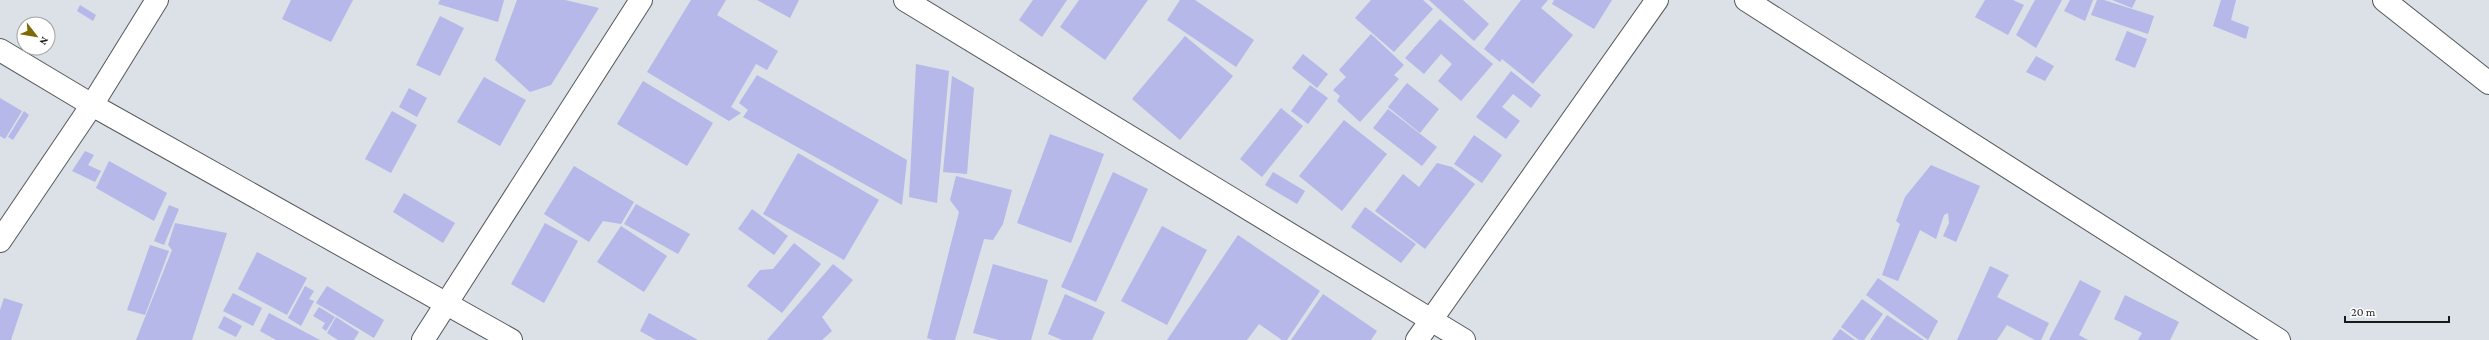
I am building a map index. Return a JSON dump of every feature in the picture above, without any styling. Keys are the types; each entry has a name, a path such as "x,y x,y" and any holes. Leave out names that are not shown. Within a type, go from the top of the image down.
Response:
{"street":[{"path":"0,241 92,105 157,0"},
{"path":"423,340 641,0"},
{"path":"905,0 1464,340"},
{"path":"1417,340 1657,0"},
{"path":"1746,0 2279,340"},
{"path":"2384,0 2489,83"},
{"path":"0,50 92,105 511,340"}],"building":[{"path":"291,0 353,0 331,42 282,19"},
{"path":"440,0 504,0 498,22 438,4"},
{"path":"517,0 565,0 599,8 551,85 530,92 495,60"},
{"path":"691,0 726,0 717,15 778,51 767,70 756,64 731,107 741,113 729,121 647,72"},
{"path":"757,0 799,0 790,18"},
{"path":"1033,0 1067,0 1042,37 1019,20"},
{"path":"1079,0 1148,0 1105,60 1060,27"},
{"path":"1180,0 1195,0 1254,40 1236,67 1167,20"},
{"path":"1371,0 1423,0 1433,9 1394,52 1355,18"},
{"path":"1429,0 1463,0 1489,24 1474,41"},
{"path":"1521,0 1548,0 1541,8 1573,35 1533,84 1502,59 1500,62 1484,49"},
{"path":"1554,0 1612,0 1594,29 1552,4"},
{"path":"1985,0 2013,0 2024,5 2008,35 1975,17"},
{"path":"2035,0 2062,0 2036,48 2016,35"},
{"path":"2070,0 2093,0 2085,21 2064,11"},
{"path":"2097,0 2104,0 2154,16 2148,34 2091,15"},
{"path":"2112,0 2136,0 2132,8"},
{"path":"2221,0 2236,0 2231,20 2249,27 2246,39 2213,26"},
{"path":"80,5 96,15 93,21 77,11"},
{"path":"440,16 464,28 440,76 416,65"},
{"path":"1440,19 1493,64 1461,101 1438,81 1452,64 1441,54 1424,74 1405,58"},
{"path":"2127,31 2147,39 2135,68 2115,60"},
{"path":"1371,34 1404,65 1394,75 1399,79 1360,122 1337,101 1340,96 1333,90 1346,77 1339,70"},
{"path":"1185,36 1233,76 1180,140 1132,99"},
{"path":"1303,54 1328,74 1317,88 1292,68"},
{"path":"2036,56 2054,66 2045,81 2026,72"},
{"path":"916,64 949,71 937,203 909,197"},
{"path":"1511,71 1541,95 1531,108 1513,94 1502,107 1520,121 1506,139 1476,117"},
{"path":"757,75 907,160 902,205 743,117 748,110 739,103"},
{"path":"952,76 974,88 967,174 943,172"},
{"path":"484,77 526,100 500,146 457,122"},
{"path":"643,81 713,123 687,166 617,124"},
{"path":"1407,83 1439,109 1420,133 1388,107"},
{"path":"1310,85 1328,98 1308,124 1291,111"},
{"path":"409,88 427,98 417,117 399,107"},
{"path":"0,98 22,111 5,139 0,136"},
{"path":"1281,108 1303,126 1262,177 1240,159"},
{"path":"1388,109 1437,147 1422,166 1373,128"},
{"path":"24,111 29,115 13,140 8,137"},
{"path":"392,111 417,125 391,173 365,159"},
{"path":"1344,120 1387,154 1342,211 1299,176"},
{"path":"1050,134 1104,154 1071,243 1017,223"},
{"path":"1474,135 1502,155 1482,183 1454,164"},
{"path":"85,151 94,155 88,165 101,171 95,182 72,171"},
{"path":"798,153 879,200 844,260 763,214"},
{"path":"109,161 167,193 154,221 96,188"},
{"path":"1437,163 1452,167 1475,184 1425,249 1375,211 1403,174 1419,187"},
{"path":"1931,165 1980,186 1956,242 1943,236 1949,223 1948,213 1944,215 1936,239 1920,230 1898,281 1882,275 1900,224 1896,221 1905,197"},
{"path":"574,166 634,202 621,224 603,221 589,242 544,214"},
{"path":"1113,172 1148,189 1096,302 1061,287"},
{"path":"1273,172 1305,191 1297,204 1265,185"},
{"path":"956,176 1012,190 1003,224 993,240 984,239 955,340 933,340 927,338 959,212 950,200"},
{"path":"404,193 455,223 443,243 393,212"},
{"path":"636,204 690,234 678,254 624,224"},
{"path":"169,205 179,209 164,245 154,241"},
{"path":"1365,207 1416,244 1401,263 1351,227"},
{"path":"752,209 788,236 774,255 738,229"},
{"path":"175,223 227,233 192,340 136,340 172,250 168,245"},
{"path":"545,223 578,241 544,303 511,284"},
{"path":"621,226 667,256 644,292 597,262"},
{"path":"1162,226 1207,250 1167,325 1121,301"},
{"path":"1238,235 1320,291 1287,340 1282,340 1259,324 1247,340 1167,340"},
{"path":"794,243 821,264 782,313 747,286 760,270 773,269"},
{"path":"150,245 169,251 145,315 127,310"},
{"path":"257,252 307,278 287,315 238,289"},
{"path":"833,264 853,280 822,317 832,331 822,340 767,340"},
{"path":"993,264 1048,280 1031,340 999,340 973,333"},
{"path":"1990,266 2009,275 1997,297 2049,323 2041,340 2035,340 2007,325 1997,340 1957,340"},
{"path":"1878,278 1938,321 1928,340 1866,295"},
{"path":"2080,280 2101,291 2079,335 2088,340 2049,340"},
{"path":"305,286 314,291 309,299 314,301 301,326 288,318"},
{"path":"327,286 384,320 374,338 316,303"},
{"path":"233,293 262,308 253,326 223,311"},
{"path":"1065,294 1105,312 1092,340 1062,340 1048,334"},
{"path":"1323,294 1377,331 1371,340 1291,340"},
{"path":"2125,295 2179,322 2170,340 2138,340 2142,333 2114,319"},
{"path":"4,298 23,304 11,340 0,340 0,310"},
{"path":"1862,299 1883,314 1864,340 1859,340 1841,327"},
{"path":"319,307 335,317 326,331 322,328 325,323 313,316"},
{"path":"269,313 320,340 276,340 260,331"},
{"path":"649,313 698,340 656,340 640,331"},
{"path":"1887,315 1924,340 1870,340"},
{"path":"224,316 242,326 236,337 218,328"},
{"path":"336,317 359,332 354,340 338,340 327,333"},
{"path":"1840,329 1855,340 1832,340"}]}
